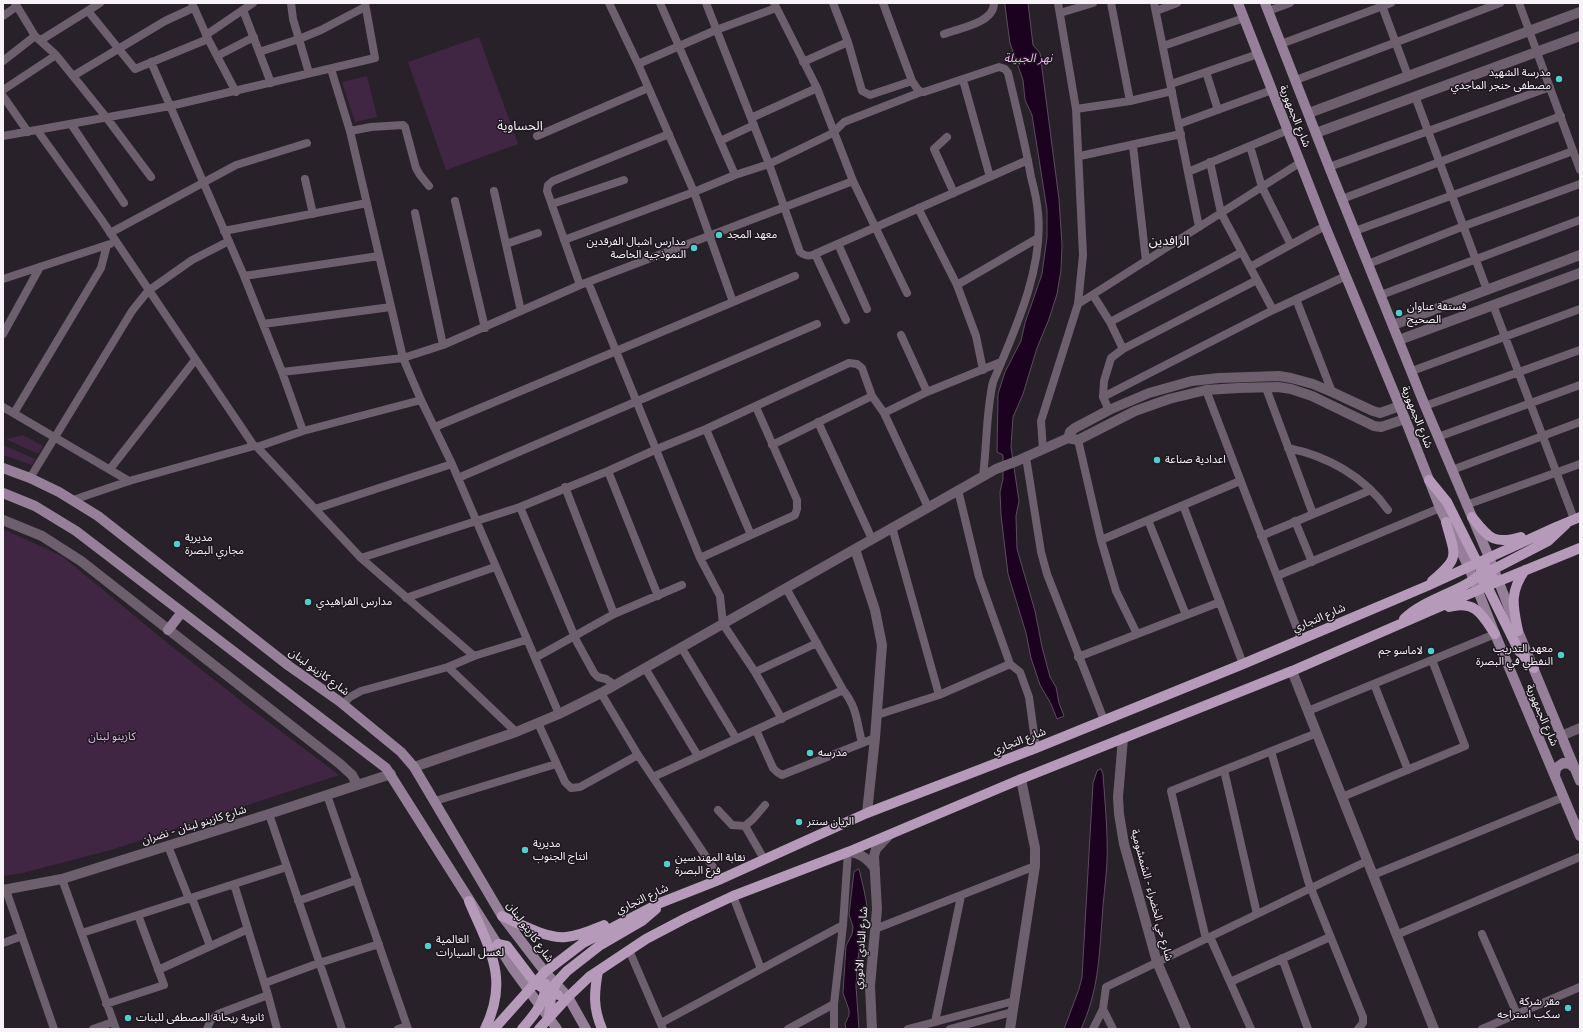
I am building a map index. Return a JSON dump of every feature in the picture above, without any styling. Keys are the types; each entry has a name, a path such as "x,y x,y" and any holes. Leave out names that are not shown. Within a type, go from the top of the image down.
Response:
{"main road":[{"name":"شارع الجمهورية","path":"1238,3 1440,508 1446,522 1482,574"},
{"name":"شارع الجمهورية","path":"1267,7 1329,167 1425,406 1466,506 1489,557"},
{"name":"شارع كازينو لبنان","path":"3,468 30,478 73,500 110,525 289,666 343,704 401,752 414,767 435,801 502,916 545,972 568,996 586,1029"},
{"path":"1429,480 1447,502 1519,651 1534,668"},
{"path":"3,493 35,506 68,524 380,763 390,774 513,969 532,987 541,1005 557,1029"},
{"path":"1472,517 1488,536 1500,541 1511,540 1548,530"},
{"path":"1482,574 1489,557 1574,519"},
{"path":"1397,626 1408,615 1422,605 1548,541 1574,519"},
{"path":"1424,588 1445,570 1452,560 1454,551 1446,522"},
{"name":"شارع التجاري","path":"494,1029 545,972 583,943 660,903 764,860 867,813 1036,748 1243,664 1424,588 1482,574 1498,581 1580,548"},
{"path":"1518,631 1513,595 1517,582 1525,570"},
{"name":"شارع التجاري","path":"549,1017 568,996 598,971 646,938 686,918 733,896 848,852 1021,779 1292,671 1397,626 1477,591 1482,574"},
{"name":"شارع الجمهورية","path":"1498,581 1580,782"},
{"name":"شارع الجمهورية","path":"1477,591 1580,836"},
{"path":"1424,614 1454,606 1470,606 1480,612 1495,634"},
{"path":"168,630 182,612"},
{"path":"1555,775 1556,768 1563,763 1570,764 1574,767"},
{"path":"469,901 492,956 497,974 498,985 496,999 485,1029"},
{"path":"522,1029 556,983 576,963 599,946 647,917 660,903"},
{"path":"502,916 542,933 566,937 576,935 623,917 638,914"},
{"path":"598,971 594,994 595,1008 602,1029"},
{"path":"539,1029 549,1017 549,992 545,972"},
{"path":"532,987 568,996"}],"street":[{"path":"3,61 38,38 100,3"},
{"path":"88,11 135,69 207,37 253,3"},
{"path":"291,3 293,20 308,73"},
{"path":"609,3 638,64 694,192 734,302"},
{"path":"670,3 661,5 735,175"},
{"path":"706,3 769,164 800,252 804,256 815,254 1028,160"},
{"path":"833,3 848,42 862,91 870,95 880,93 912,81"},
{"path":"883,3 912,81 920,92"},
{"path":"944,34 986,19 992,14 994,3"},
{"path":"1043,450 1041,421 1078,304 1083,255 1080,156 1076,108 1058,3"},
{"path":"1060,13 1093,3"},
{"path":"1111,3 1130,101"},
{"path":"1177,3 1155,7 1199,227"},
{"path":"1267,7 1290,3"},
{"path":"1281,44 1381,5 1391,3"},
{"path":"1296,80 1500,3"},
{"path":"1519,3 1580,170"},
{"path":"3,16 15,5 38,38 56,55 106,117 150,177"},
{"path":"73,76 193,5 207,37 236,92"},
{"path":"3,136 170,106 236,92 308,73 375,58 365,5 321,30 259,52"},
{"path":"638,64 775,5 817,88 852,181 907,293"},
{"path":"1381,5 1408,76"},
{"path":"243,10 271,83"},
{"path":"1309,113 1580,12"},
{"path":"1163,46 1244,18"},
{"path":"1316,133 1580,36"},
{"path":"217,56 254,37"},
{"path":"803,62 848,42"},
{"path":"1076,108 1130,101 1258,54"},
{"path":"3,90 56,55"},
{"path":"151,62 244,276 282,372 303,431"},
{"path":"564,240 694,192 735,175 769,164 833,133 844,122 920,92 963,80 999,67 1005,69 1008,72 1028,160 1038,213 1038,238 1034,273 993,382 990,394 983,476"},
{"path":"331,69 350,131 403,358 421,400 452,464 558,714"},
{"path":"1206,72 1218,110"},
{"path":"963,80 990,177"},
{"path":"1329,167 1550,87"},
{"path":"536,136 648,88"},
{"path":"720,141 752,121 817,88"},
{"path":"1179,124 1272,90"},
{"path":"3,96 28,132"},
{"path":"1415,96 1487,290"},
{"path":"1342,199 1561,116"},
{"path":"70,124 124,203"},
{"path":"350,131 371,127 404,125 418,172 429,186"},
{"path":"37,130 110,233 195,360 256,446 361,558 474,656"},
{"path":"1188,172 1288,130"},
{"path":"669,134 553,181 548,185 547,191 564,240 617,351 700,558 720,596 723,624 755,672 782,719"},
{"path":"1080,156 1133,146 1181,134"},
{"path":"947,137 934,149 954,193"},
{"path":"110,233 236,166 307,143"},
{"path":"1133,146 1146,261"},
{"path":"1250,146 1262,187 1290,244"},
{"path":"1355,231 1573,151"},
{"path":"1210,162 1221,213 1273,310"},
{"path":"1078,304 1301,162"},
{"path":"305,179 313,214"},
{"path":"552,204 624,180"},
{"path":"282,372 403,358 443,345 485,328 584,283 852,181"},
{"path":"1368,264 1464,226 1580,184"},
{"path":"494,191 521,311"},
{"path":"455,201 485,328"},
{"path":"224,231 367,203"},
{"path":"918,208 957,284 976,336 983,370"},
{"path":"415,212 443,345"},
{"path":"1381,295 1580,220"},
{"path":"1250,267 1290,244 1326,226"},
{"path":"506,244 538,233"},
{"path":"957,284 1038,238"},
{"path":"30,478 56,438 132,312 148,290 192,260 229,241"},
{"path":"3,279 116,242"},
{"path":"838,244 867,309"},
{"path":"14,413 101,268 107,245"},
{"path":"1110,322 1242,252"},
{"path":"815,254 846,320"},
{"path":"1393,325 1580,255"},
{"path":"244,276 379,256"},
{"path":"3,334 40,267"},
{"path":"1399,340 1580,273"},
{"path":"435,427 795,276"},
{"path":"1103,397 1273,310 1346,276"},
{"path":"1109,410 1103,397 1104,381 1111,358 1123,349 1257,280"},
{"path":"1093,295 1110,322 1123,349"},
{"path":"1296,300 1332,392"},
{"path":"1493,305 1555,473 1574,519"},
{"path":"263,324 391,307"},
{"path":"1412,371 1580,310"},
{"path":"458,478 817,324"},
{"path":"901,335 927,392"},
{"path":"1425,406 1580,350"},
{"path":"110,469 195,360"},
{"path":"884,413 927,392 1001,362"},
{"path":"361,558 476,522 608,471 657,448 756,407 849,363 857,364 862,368 872,396 884,413 928,507"},
{"path":"1137,634 1116,591 1073,439 1075,428 1109,410 1165,388 1219,378 1285,377 1313,384 1380,413 1400,406"},
{"path":"1438,437 1580,385"},
{"path":"414,767 516,732 558,714 601,693 996,469 1073,439 1135,411 1169,399 1206,390 1282,387 1297,390 1312,396 1365,422 1381,427 1405,419"},
{"path":"1266,388 1313,514"},
{"path":"1206,390 1301,639"},
{"path":"772,445 872,396"},
{"path":"73,500 129,481 256,446 303,431 421,400"},
{"path":"1350,414 1355,402"},
{"path":"3,407 129,481"},
{"path":"700,558 795,515 797,500 756,407"},
{"path":"818,422 872,539"},
{"path":"1452,470 1580,422"},
{"path":"706,429 751,535"},
{"path":"1288,448 1307,452 1339,466 1361,481 1388,510"},
{"path":"1021,459 1041,552 1054,596 1104,720"},
{"path":"315,509 452,464"},
{"path":"1466,506 1580,464"},
{"path":"608,471 658,596"},
{"path":"1101,540 1240,481"},
{"path":"566,487 614,614"},
{"path":"958,490 979,577 1010,664 1020,672 1029,697 1036,748"},
{"path":"1261,536 1371,490"},
{"path":"1183,505 1243,664"},
{"path":"520,506 574,636 598,677 606,679 615,685"},
{"path":"1277,576 1440,508"},
{"path":"3,520 42,536 68,552 344,767 358,784"},
{"path":"1148,520 1186,615"},
{"path":"1295,522 1312,562"},
{"path":"892,528 939,695"},
{"path":"855,549 876,610 882,645 875,738 867,813"},
{"path":"406,598 495,567"},
{"path":"535,658 614,614 682,585"},
{"path":"786,588 843,690 851,699 862,744"},
{"path":"1078,657 1220,602"},
{"path":"1308,711 1495,634"},
{"path":"343,704 350,697 361,691 448,667 474,656 526,640"},
{"path":"755,672 817,643"},
{"path":"681,647 736,738"},
{"path":"1342,797 1465,746 1432,660"},
{"path":"877,715 939,695 1010,664"},
{"path":"448,667 516,732"},
{"path":"645,668 698,756"},
{"path":"1292,671 1434,1029"},
{"path":"1374,684 1408,770"},
{"path":"653,776 736,738 782,719 843,690"},
{"path":"601,693 638,755 721,878"},
{"path":"538,723 565,782 571,788 580,787 638,755"},
{"path":"1561,736 1580,728"},
{"path":"756,730 773,768 782,775 875,738"},
{"path":"1251,1029 1208,938 1171,791 1316,733"},
{"name":"شارع حي الخضراء - الشمشومية","path":"1122,738 1119,782 1119,814 1131,874 1157,962 1186,1029"},
{"path":"1271,751 1311,888 1363,1017 1363,1023 1358,1029"},
{"path":"435,801 556,764"},
{"path":"1224,770 1257,914"},
{"name":"شارع كازينو لبنان - نضران","path":"4,890 62,879 269,814 390,774"},
{"path":"1010,1029 1035,866 1035,848 1021,779"},
{"path":"327,795 408,1028 398,1029"},
{"path":"1373,875 1564,797"},
{"path":"718,810 732,825 745,826 753,820 765,805"},
{"path":"269,814 342,1029"},
{"path":"745,826 764,860"},
{"name":"شارع النادي الاثوري","path":"872,1029 870,986 877,909 874,856 876,849 890,833"},
{"path":"168,846 210,946"},
{"path":"834,1029 834,1004 843,925 848,852 861,855 870,862 875,869"},
{"path":"1396,935 1580,857"},
{"path":"1093,1029 1103,1009 1106,987 1367,861"},
{"path":"875,929 1035,866"},
{"path":"82,933 287,867"},
{"path":"62,879 114,1025 93,1029"},
{"path":"298,901 357,880"},
{"path":"234,884 265,983 277,1029"},
{"path":"4,890 22,936 54,1029"},
{"path":"733,896 761,969"},
{"path":"935,1022 961,896"},
{"path":"106,1004 164,985 138,915"},
{"path":"629,950 662,1026 761,969 843,925"},
{"path":"158,970 248,929"},
{"path":"1482,934 1517,1014"},
{"path":"3,943 22,936"},
{"path":"1230,982 1330,937"},
{"path":"265,983 379,944"},
{"path":"1282,958 1308,1029"},
{"path":"1482,1029 1580,987"},
{"path":"207,1029 211,1020 218,1014 268,995"},
{"path":"908,1029 1014,1001"},
{"path":"788,1029 834,1004"},
{"path":"1103,1009 1113,1029"},
{"path":"950,1029 1012,1012"}],"green space":[{"path":"479,37 518,144 446,170 408,62"},
{"path":"367,76 377,117 355,122 342,82"},
{"path":"23,435 43,446 38,454 6,439"},
{"path":"3,445 35,459 32,465 3,455"},
{"name":"كازينو لبنان","path":"3,529 62,556 160,637 250,708 339,775 114,849 23,873 3,876"}],"water":[{"name":"نهر الجبيلة","path":"1005,3 1028,3 1033,45 1040,53 1059,199 1062,245 1061,270 1057,294 1037,348 1023,394 1013,417 1011,447 1019,501 1016,516 1017,549 1035,611 1050,677 1056,687 1059,703 1064,716 1057,719 1051,704 1040,685 1031,658 1026,633 1008,574 1001,515 1000,492 1003,479 1003,455 997,452 998,394 1005,372 1021,341 1025,323 1042,274 1047,237 1047,210 1032,115 1025,100 1023,80 1010,43"},
{"path":"1101,769 1103,774 1106,818 1107,862 1097,975 1091,1002 1081,1029 1064,1029 1082,977 1093,783 1097,771"},
{"path":"859,869 867,906 858,958 856,986 859,1029 846,1029 845,1024 849,1015 849,1010 843,993 846,946 852,934 853,927 849,914 854,872"}],"place":[{"name":"مدرسة الشهيد مصطفى خنجر الماجدي","path":"1559,79"},
{"name":"معهد المجد","path":"719,235"},
{"name":"مدارس اشبال الفرقدين النموذجية الخاصة","path":"694,248"},
{"name":"فستقة عناوان الصحيح","path":"1399,313"},
{"name":"اعدادية صناعة","path":"1157,460"},
{"name":"مديرية مجاري البصرة","path":"177,544"},
{"name":"مدارس الفراهيدي","path":"308,602"},
{"name":"لاماسو جم","path":"1431,651"},
{"name":"معهد التدريب النفطي في البصرة","path":"1561,655"},
{"name":"مدرسه","path":"810,753"},
{"name":"الريان سنتر","path":"799,822"},
{"name":"مديرية انتاج الجنوب","path":"525,850"},
{"name":"نقابة المهندسين فرع البصرة","path":"667,864"},
{"name":"العالمية لغسل السيارات","path":"428,946"},
{"name":"مقر شركة سكب استراحه","path":"1568,1008"},
{"name":"ثانوية ريحانة المصطفى للبنات","path":"128,1018"}],"district":[{"name":"الحساوية","path":"520,126"},
{"name":"الرافدين","path":"1169,241"}]}
